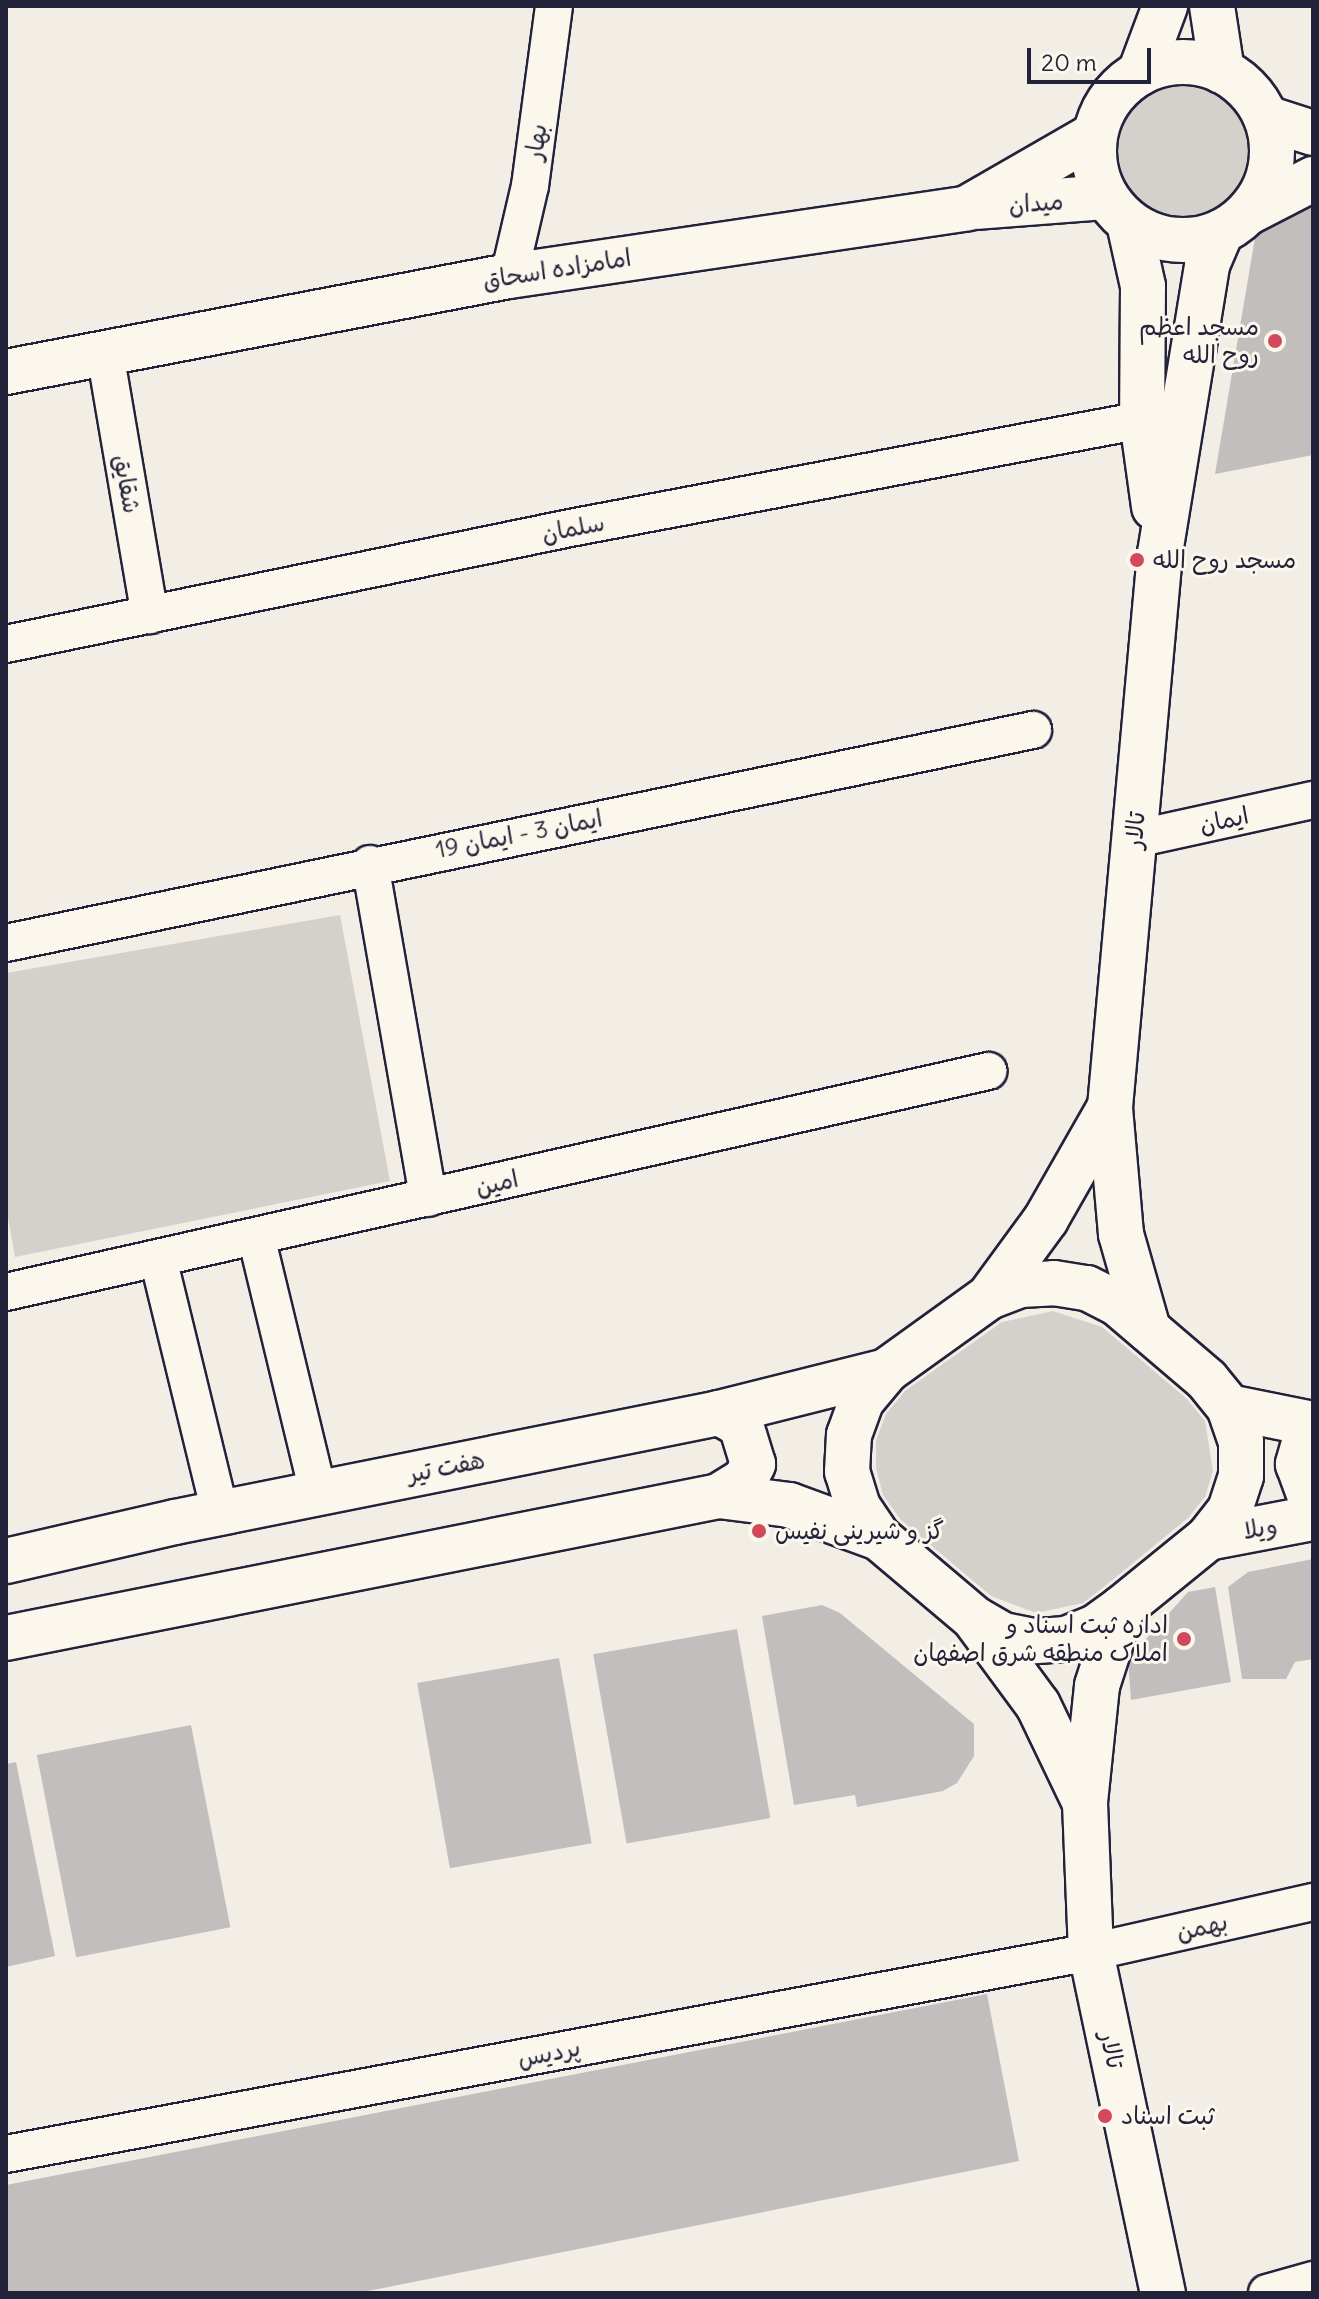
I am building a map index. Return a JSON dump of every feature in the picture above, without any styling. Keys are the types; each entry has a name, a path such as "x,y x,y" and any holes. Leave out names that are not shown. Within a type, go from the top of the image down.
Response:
{"street":[{"name":"بهار","path":"509,276 530,186 554,6"},
{"path":"1140,73 1165,6"},
{"path":"1212,6 1222,71"},
{"path":"1117,210 1094,164 1094,135 1105,106 1140,73 1160,65 1193,62 1222,71 1251,93 1266,118 1272,155 1266,184 1235,222"},
{"path":"1266,118 1313,133"},
{"name":"امامزاده اسحاق","path":"6,372 509,276 967,208 1094,135"},
{"path":"1235,222 1313,179"},
{"name":"میدان","path":"967,208 1117,210 1155,237 1186,240 1235,222"},
{"name":"تالار","path":"1117,210 1143,286 1142,420 1160,553"},
{"name":"تالار","path":"1148,1329 1121,1234 1110,1107 1160,553 1207,265 1235,222"},
{"name":"شقایق","path":"105,353 150,615"},
{"name":"سلمان","path":"6,644 1142,420"},
{"name":"ایمان 3 - ایمان 19","path":"6,943 370,864 1033,730"},
{"name":"ایمان","path":"1135,839 1313,800"},
{"path":"370,864 428,1198"},
{"name":"امین","path":"6,1292 988,1071"},
{"name":"تالار","path":"989,1297 1046,1219 1110,1107"},
{"path":"256,1236 318,1493"},
{"path":"158,1258 220,1513"},
{"path":"1032,1284 1087,1288 1117,1303 1148,1329 1207,1380 1229,1407 1241,1441 1241,1476 1230,1510 1208,1538 1122,1608 1076,1635 1034,1641 1003,1635 975,1619 879,1538 858,1507 848,1460 849,1435 862,1400 886,1371 989,1297 1032,1284"},
{"name":"هفت تیر","path":"6,1561 220,1513 719,1413 886,1371"},
{"path":"1229,1407 1311,1424 1298,1464 1313,1505"},
{"path":"719,1413 741,1425 753,1464 745,1480 719,1496"},
{"path":"6,1638 719,1496 789,1505 879,1538"},
{"name":"ویلا","path":"1208,1538 1313,1518"},
{"name":"تالار","path":"1122,1608 1097,1686 1085,1803 1091,1952 1163,2293"},
{"name":"تالار","path":"975,1619 1038,1705 1085,1803"},
{"name":"بهمن","path":"1091,1952 1313,1902"},
{"name":"پردیس","path":"6,2154 1091,1952"},
{"path":"1267,2293 1313,2280"}],"shaded area":[{"path":"1184,76 1212,81 1236,97 1252,121 1257,149 1252,177 1236,201 1212,217 1184,222 1156,217 1132,201 1116,177 1111,149 1116,121 1132,97 1156,81"},
{"path":"340,915 390,1181 15,1257 6,1206 6,973"},
{"path":"1053,1311 1102,1327 1187,1399 1205,1421 1213,1471 1205,1497 1188,1518 1105,1586 1083,1603 1036,1613 991,1596 900,1519 883,1495 876,1468 876,1440 886,1414 905,1391 1002,1322"}],"building":[{"name":"مسجد اعظم روح الله","path":"1313,199 1313,455 1215,474 1257,226"},
{"path":"1313,1559 1313,1659 1295,1662 1286,1679 1242,1679 1228,1587 1248,1572"},
{"name":"اداره ثبت اسناد و املاک منطقه شرق اصفهان","path":"1215,1587 1231,1682 1131,1700 1128,1659 1188,1592"},
{"path":"822,1605 840,1613 974,1724 974,1756 957,1783 943,1791 857,1807 855,1795 794,1805 762,1616"},
{"path":"737,1629 770,1818 627,1843 593,1654"},
{"path":"559,1658 592,1843 450,1868 417,1683"},
{"path":"191,1725 230,1927 76,1957 37,1755"},
{"path":"16,1762 55,1956 6,1967 6,1764"},
{"path":"987,1994 1019,2161 358,2293 6,2293 6,2185"}],"place":[{"name":"مسجد اعظم روح الله","path":"1275,341"},
{"name":"مسجد روح الله","path":"1137,560"},
{"name":"گز و شیرینی نفیس","path":"759,1531"},
{"name":"اداره ثبت اسناد و املاک منطقه شرق اصفهان","path":"1184,1639"},
{"name":"ثبت اسناد","path":"1105,2116"}]}
